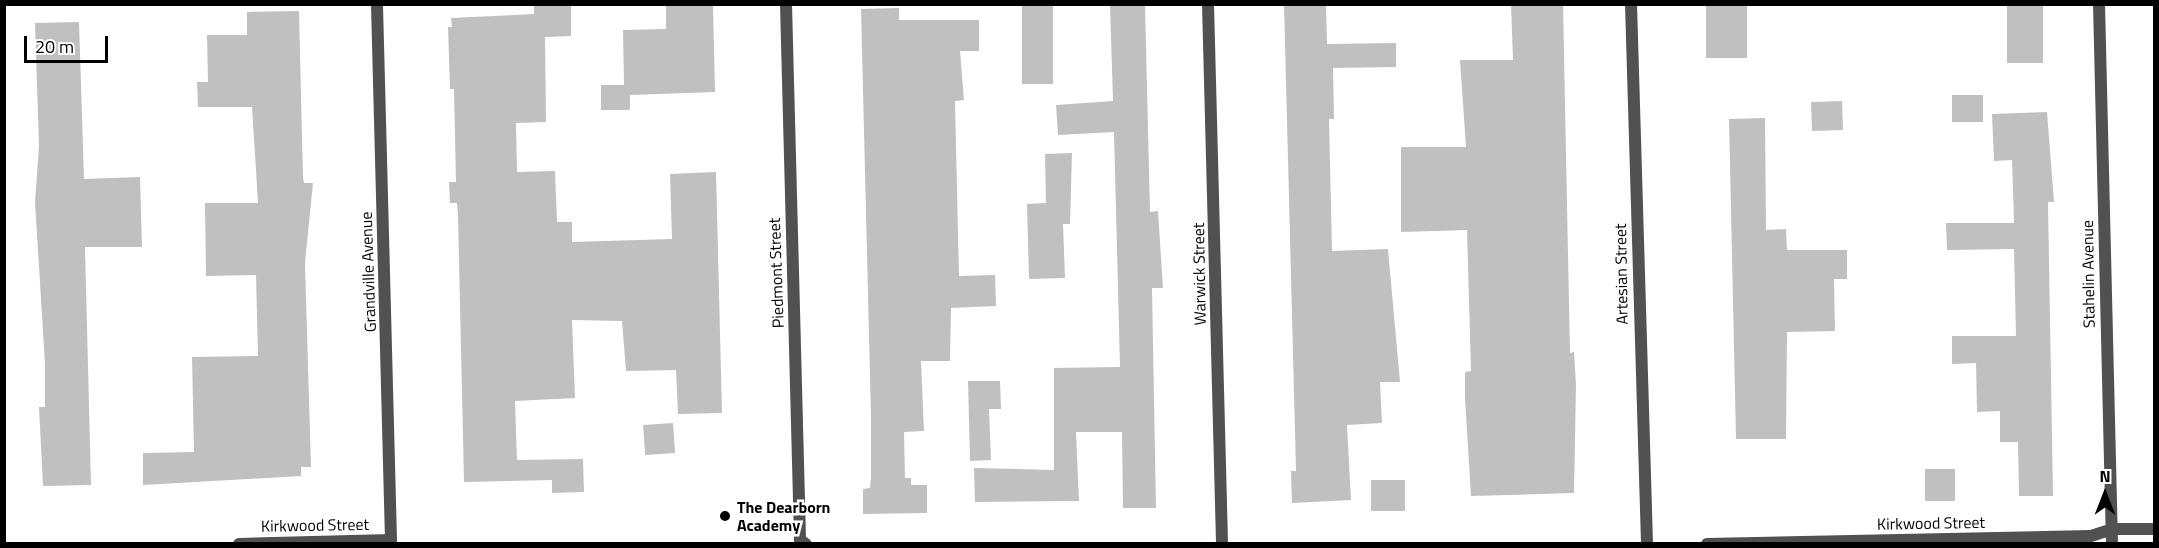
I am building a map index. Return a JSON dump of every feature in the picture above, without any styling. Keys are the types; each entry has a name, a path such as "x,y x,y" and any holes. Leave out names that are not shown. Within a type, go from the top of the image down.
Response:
{"street":[{"name":"Grandville Avenue","path":"377,4 392,540"},
{"name":"Piedmont Street","path":"786,4 803,542"},
{"name":"Warwick Street","path":"1208,4 1222,543"},
{"name":"Artesian Street","path":"1631,4 1647,543"},
{"name":"Stahelin Avenue","path":"2099,4 2112,543"},
{"name":"Kirkwood Street","path":"1707,543 2091,536 2113,529 2154,528"},
{"name":"Kirkwood Street","path":"239,543 392,540"}],"building":[{"path":"534,4 571,4 571,36 545,37 546,122 516,123 517,172 555,171 557,222 572,222 572,242 672,239 670,174 716,172 722,413 678,414 676,370 626,371 622,321 572,320 575,398 515,401 517,460 583,459 584,492 552,493 552,480 464,482 458,216 457,203 450,203 449,182 456,182 454,89 450,89 448,27 452,27 451,18 534,14"},
{"path":"1022,4 1053,4 1053,84 1022,84"},
{"path":"1284,4 1326,4 1327,44 1396,43 1396,67 1333,68 1334,119 1329,119 1332,251 1388,249 1400,382 1380,382 1382,423 1347,425 1351,500 1292,503 1291,471 1296,471"},
{"path":"1511,4 1563,4 1570,353 1574,352 1576,385 1574,493 1471,496 1465,398 1465,372 1471,371 1467,230 1401,232 1401,147 1466,147 1460,60 1513,60"},
{"path":"1706,4 1747,4 1747,58 1706,58"},
{"path":"2007,4 2043,4 2043,63 2007,63"},
{"path":"666,5 713,5 715,92 630,95 630,110 601,110 601,85 624,85 623,30 666,29"},
{"path":"1145,5 1150,212 1158,211 1163,288 1152,288 1156,508 1123,508 1122,432 1076,432 1079,501 975,502 974,468 1054,470 1054,368 1120,367 1114,132 1058,135 1056,105 1113,101 1110,6"},
{"path":"899,8 899,20 979,20 979,51 960,51 964,100 955,101 959,276 995,275 996,306 951,308 950,361 921,361 924,431 904,432 905,478 911,478 911,485 927,485 927,513 863,514 863,489 870,488 871,478 871,417 861,9"},
{"path":"299,11 303,178 304,183 313,183 305,263 311,467 301,467 301,476 143,485 143,453 194,452 192,357 258,356 256,275 206,276 205,203 258,203 252,107 198,107 197,82 208,82 207,35 247,35 247,12"},
{"path":"79,22 84,179 140,177 142,247 85,247 91,485 43,486 39,407 45,407 45,364 35,202 39,146 35,23"},
{"path":"1952,95 1983,95 1983,122 1952,122"},
{"path":"1842,101 1843,130 1812,131 1811,102"},
{"path":"2047,112 2054,202 2048,202 2053,496 2019,496 2018,442 2000,442 2000,411 1977,412 1976,363 1952,364 1952,336 2016,336 2014,249 1947,250 1946,223 2014,223 2012,160 1994,161 1992,114"},
{"path":"1765,118 1766,230 1786,229 1787,250 1847,250 1847,279 1834,279 1835,331 1787,332 1786,439 1736,439 1729,119"},
{"path":"1072,153 1070,224 1063,224 1065,278 1029,279 1027,204 1046,203 1045,154"},
{"path":"968,381 1000,381 1001,409 989,409 991,460 970,461"},
{"path":"673,423 675,453 645,455 643,425"},
{"path":"1925,469 1955,469 1955,501 1925,501"},
{"path":"1371,480 1405,480 1405,511 1371,511"}],"place":[{"name":"The Dearborn Academy","path":"725,516"}]}
